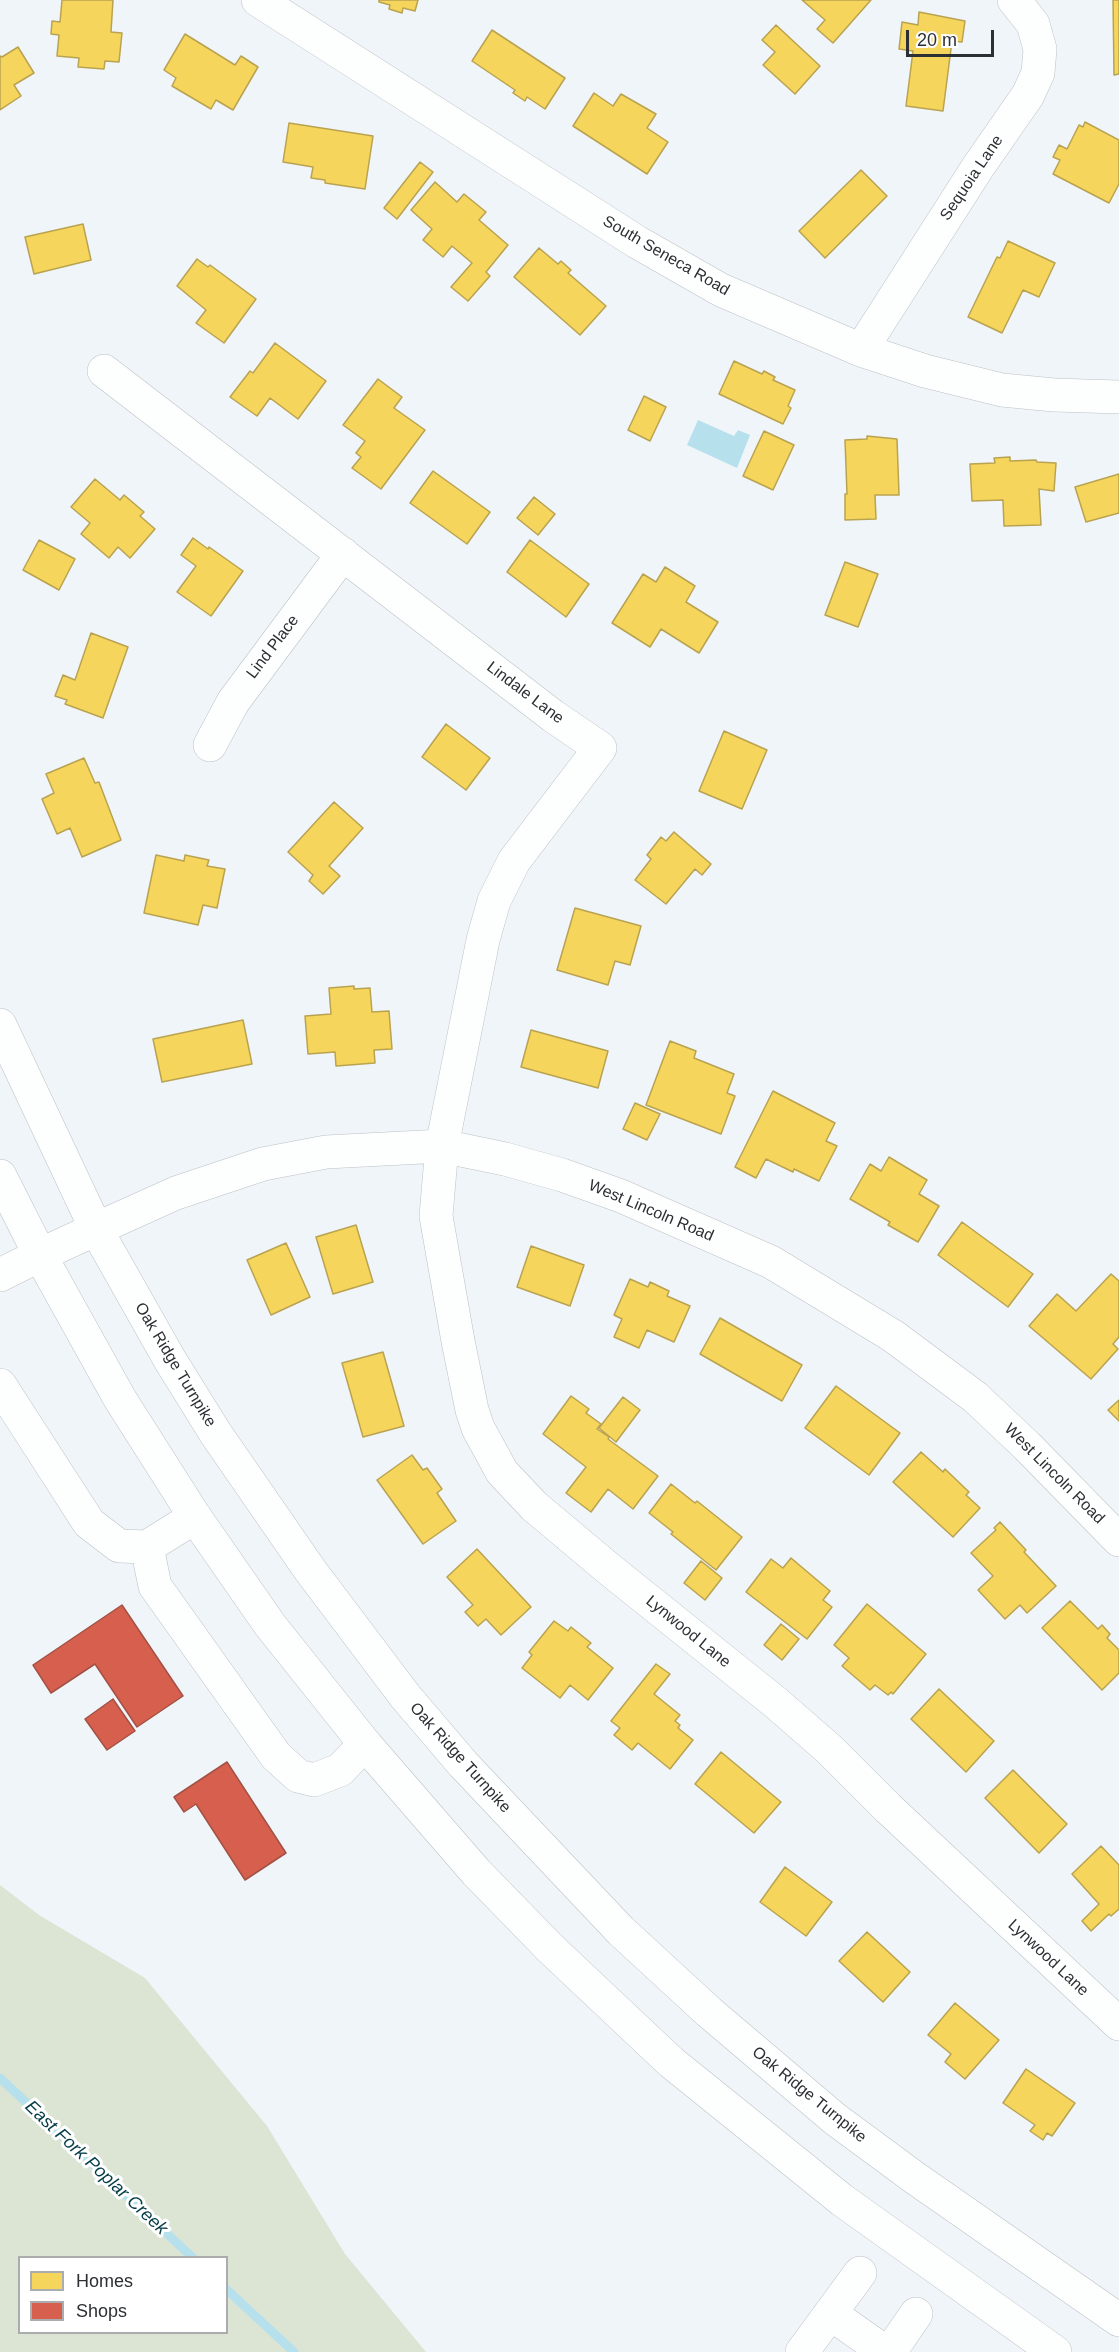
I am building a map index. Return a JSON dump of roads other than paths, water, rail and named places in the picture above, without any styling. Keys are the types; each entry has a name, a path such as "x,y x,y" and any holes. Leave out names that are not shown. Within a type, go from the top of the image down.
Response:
{"main road":[{"name":"South Seneca Road","path":"258,0 647,248 721,290 861,350 925,371 1002,390 1054,395 1119,397"},
{"name":"Sequoia Lane","path":"861,350 978,167 1028,95 1038,73 1040,49 1033,24 1014,0"},
{"name":"Lindale Lane","path":"104,371 553,716 600,748 514,861 494,901 483,940 442,1146"},
{"name":"Lind Place","path":"210,745 233,702 343,554"},
{"name":"Oak Ridge Turnpike","path":"0,1025 96,1229 170,1360 269,1514 405,1696 463,1764 621,1931 718,2020 835,2119 915,2178 1119,2320"},
{"name":"West Lincoln Road","path":"0,1275 176,1194 263,1164 326,1152 442,1146 505,1159 562,1175 621,1196 771,1262 852,1310 893,1336 975,1397 1027,1446 1119,1540"},
{"name":"Lynwood Lane","path":"442,1146 436,1216 456,1330 472,1410 478,1428 502,1472 534,1506 775,1702 829,1749 888,1808 1119,2024"},
{"path":"0,1176 40,1255 120,1399 195,1516 270,1625 365,1744 476,1872 550,1948 671,2062 842,2200 1055,2352"},
{"path":"0,1385 89,1523 119,1546 147,1547 195,1516"},
{"path":"147,1547 154,1586 276,1756 298,1776 314,1780 340,1770 365,1744"},
{"path":"802,2352 860,2273"},
{"path":"831,2314 885,2352"},
{"path":"890,2352 916,2314"}],"water":[{"path":"698,420 734,436 738,430 750,435 737,468 687,445"}],"waterway":[{"name":"East Fork Poplar Creek","path":"0,2078 191,2256"},
{"name":"East Fork Poplar Creek","path":"228,2291 294,2352"}]}
